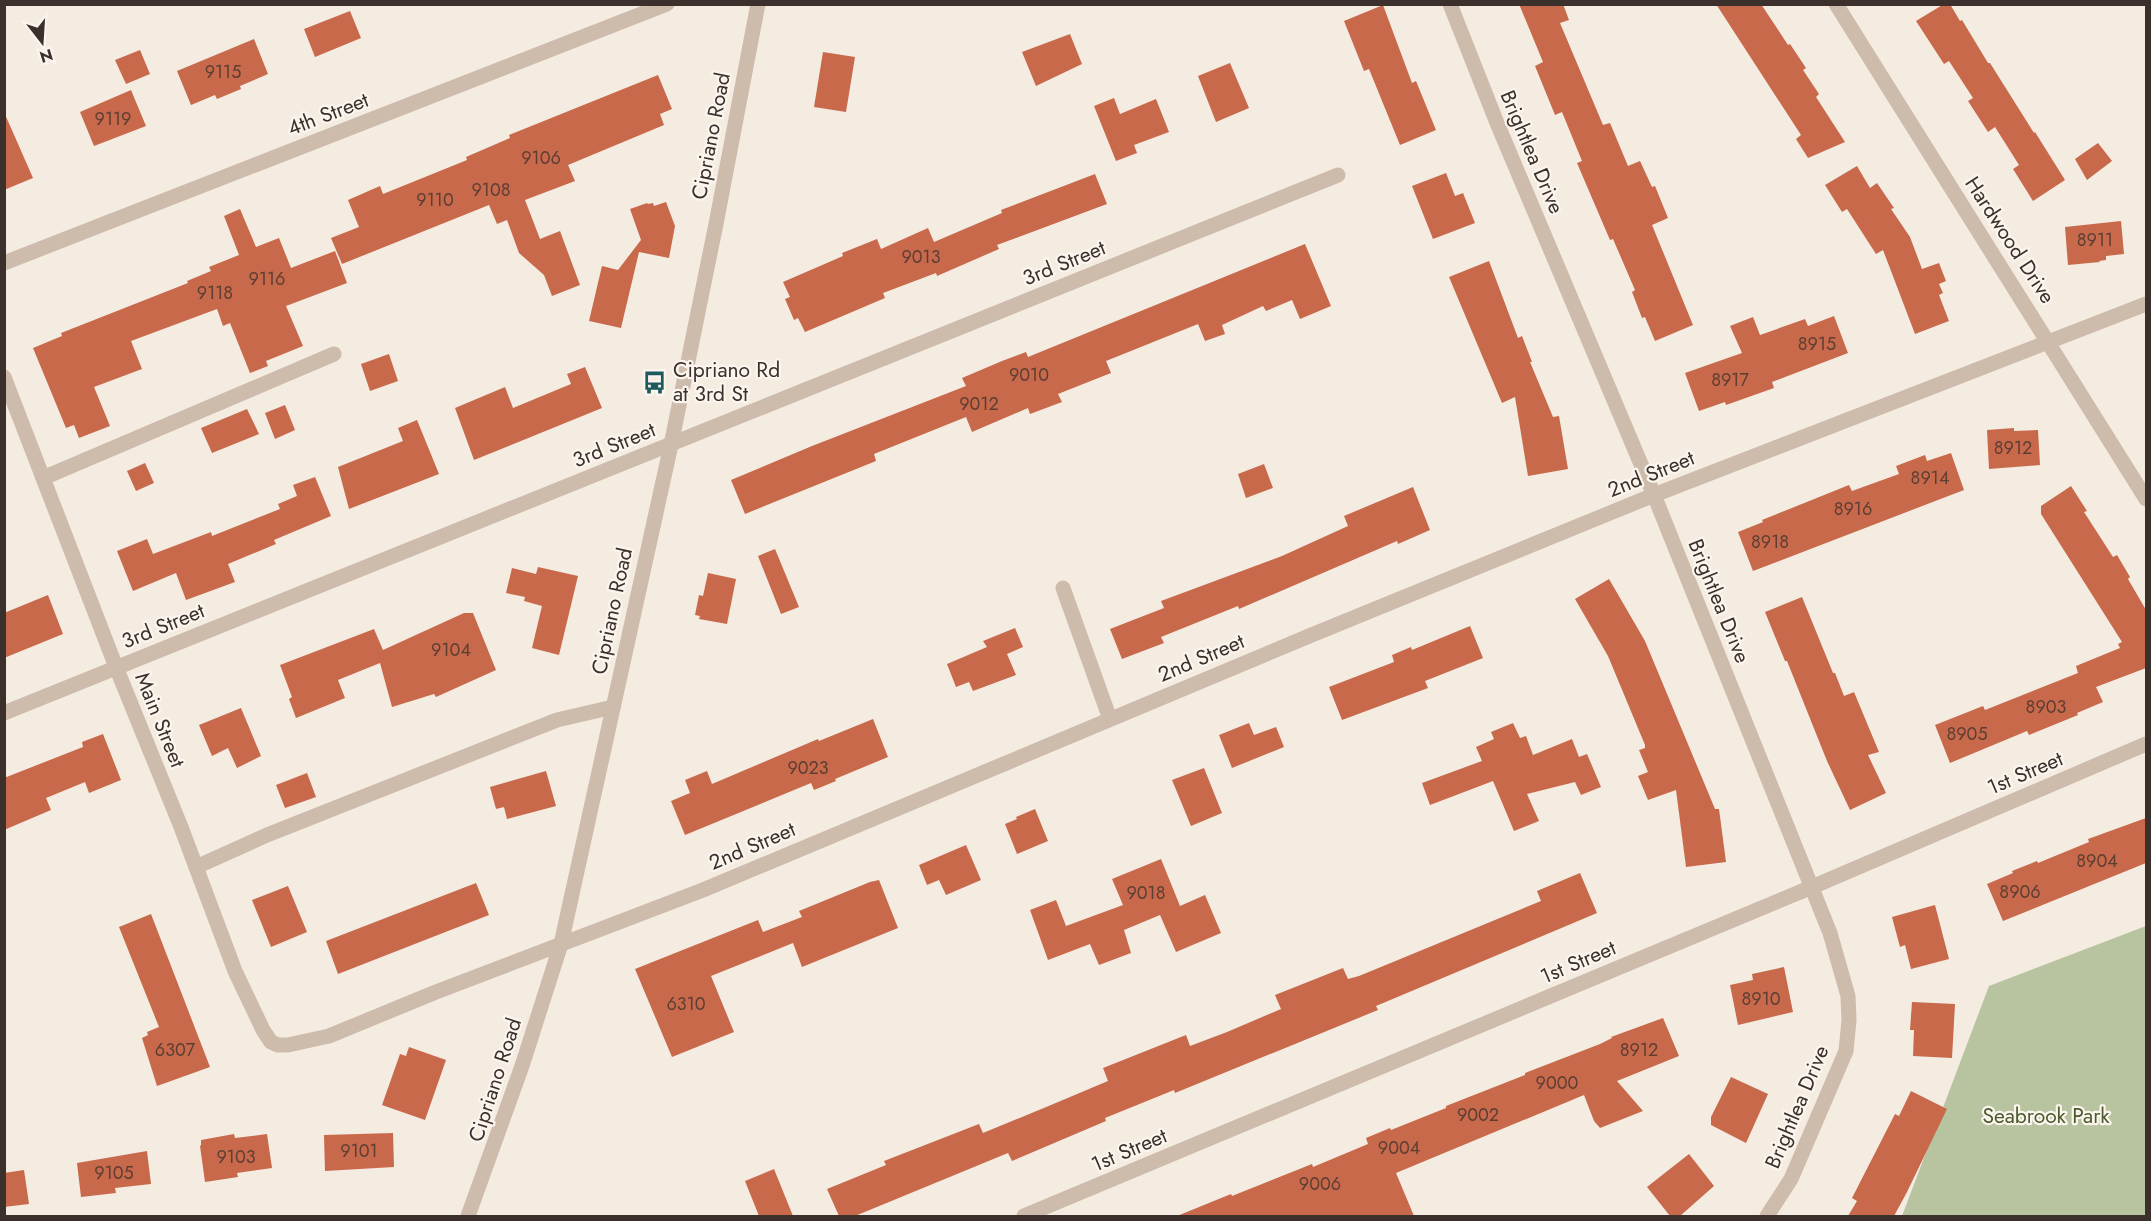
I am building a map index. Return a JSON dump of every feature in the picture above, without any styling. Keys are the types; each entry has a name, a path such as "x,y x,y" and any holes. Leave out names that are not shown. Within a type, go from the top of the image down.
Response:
{"street":[{"name":"4th Street","path":"4,263 667,4"},
{"name":"Cipriano Road","path":"468,1216 518,1077 561,944 671,445 758,4"},
{"name":"Brightlea Drive","path":"1450,4 1497,123 1654,495 1812,887 1830,933 1848,996 1849,1020 1846,1051 1791,1179 1767,1216"},
{"name":"Hardwood Drive","path":"1836,4 2050,342 2146,499"},
{"name":"3rd Street","path":"4,712 1338,175"},
{"name":"2nd Street","path":"271,1042 288,1045 329,1036 703,890 1110,719 1654,495 2146,304"},
{"path":"44,478 334,354"},
{"name":"Main Street","path":"4,377 235,971 271,1042"},
{"path":"1064,588 1110,719"},
{"path":"196,867 267,835 558,720 613,707"},
{"name":"1st Street","path":"1024,1216 1812,887 2146,744"}],"green space":[{"name":"Seabrook Park","path":"2146,926 2146,1216 1902,1216 1989,986"}],"building":[{"path":"1519,4 1563,4 1569,20 1560,23 1603,125 1610,123 1628,166 1640,161 1652,187 1655,186 1668,218 1652,225 1693,325 1655,341 1645,317 1642,318 1632,292 1635,290 1613,239 1610,240 1577,163 1582,161 1562,112 1555,115 1535,66 1543,62"},
{"path":"1716,4 1761,4 1806,68 1803,70 1819,94 1816,97 1845,142 1808,158 1796,139 1801,135"},
{"path":"1944,4 1950,4 1960,21 1962,20 2065,180 2033,201 2013,169 2019,165 1995,127 1988,132 1968,101 1973,98 1949,61 1944,64 1916,21"},
{"path":"1383,5 1412,83 1416,81 1436,130 1400,145 1369,69 1364,71 1344,21"},
{"path":"350,11 361,38 315,57 304,29"},
{"path":"1070,34 1082,64 1036,86 1022,52"},
{"path":"254,39 268,74 217,99 215,95 191,105 177,71"},
{"path":"140,50 150,74 126,84 115,60"},
{"path":"823,52 855,57 846,112 814,107"},
{"path":"1230,63 1249,108 1216,122 1198,76"},
{"path":"658,75 672,109 660,114 664,125 568,165 575,181 525,200 540,239 560,231 580,285 552,296 544,275 519,253 507,220 497,224 489,205 342,264 331,238 359,227 348,200 380,186 383,194 467,160 466,157 510,138 509,135"},
{"path":"131,90 146,126 94,146 80,112"},
{"path":"1114,98 1120,114 1156,99 1169,132 1134,145 1137,153 1116,161 1094,106"},
{"path":"4,112 33,178 4,190"},
{"path":"2098,143 2112,161 2087,180 2075,159"},
{"path":"1857,166 1870,188 1877,183 1894,208 1891,209 1910,237 1922,269 1939,263 1946,281 1939,284 1943,293 1939,295 1949,321 1915,334 1883,250 1876,254 1847,209 1842,212 1825,185"},
{"path":"1446,173 1455,196 1463,193 1475,223 1433,239 1412,186"},
{"path":"1095,174 1107,204 997,245 999,249 937,276 936,273 883,293 885,298 805,332 798,318 794,320 785,299 790,297 783,282 843,256 842,253 877,239 881,249 928,228 934,242 1002,213 1001,210"},
{"path":"666,202 675,226 669,258 639,252 621,328 589,321 602,266 618,270 641,240 630,209 647,203 653,203 654,206"},
{"path":"240,209 256,247 279,238 291,268 335,251 347,283 286,306 303,346 266,361 268,366 250,373 230,323 223,326 217,309 131,341 142,369 94,387 110,426 79,438 74,425 66,428 33,348 62,336 61,333 188,283 187,281 211,271 209,267 239,255 224,216"},
{"path":"2121,221 2124,254 2106,256 2106,260 2100,262 2068,265 2065,227"},
{"path":"1305,244 1331,306 1300,319 1292,300 1266,311 1263,306 1222,325 1225,334 1205,341 1198,324 1106,361 1111,373 1058,394 1062,402 1030,414 1028,408 972,432 966,417 874,454 876,461 745,514 731,480 966,386 962,378 1002,361 1026,352 1028,357"},
{"path":"1489,261 1518,338 1522,336 1532,362 1530,362 1553,417 1559,416 1568,469 1528,476 1515,397 1502,403 1449,277"},
{"path":"1834,316 1848,353 1772,382 1774,388 1726,405 1725,402 1699,411 1685,373 1742,353 1730,326 1753,317 1760,335 1805,319 1808,326"},
{"path":"389,354 398,381 370,391 361,364"},
{"path":"585,367 602,408 474,460 455,408 505,387 513,408 571,384 567,374"},
{"path":"285,405 295,430 275,439 265,413"},
{"path":"247,409 259,434 212,453 201,428"},
{"path":"417,420 439,474 349,509 338,467 403,441 398,428"},
{"path":"2014,428 2014,431 2038,430 2040,465 1989,469 1987,430"},
{"path":"1951,453 1964,490 1753,571 1738,532 1849,485 1852,491 1899,474 1896,466 1925,455 1927,461"},
{"path":"145,463 154,483 136,491 127,471"},
{"path":"1264,464 1273,488 1246,498 1238,474"},
{"path":"315,477 331,516 274,540 276,544 228,564 235,582 186,600 176,573 133,591 117,551 147,539 153,554 211,532 212,536 280,509 278,504 297,496 293,485"},
{"path":"2071,486 2087,511 2084,512 2113,557 2117,555 2146,610 2146,668 2096,687 2103,702 2077,713 2078,715 2029,735 2027,731 1950,763 1935,725 1983,706 1985,710 2078,673 2076,666 2120,648 2118,644 2122,642 2041,514 2041,506"},
{"path":"1413,487 1430,530 1398,544 1397,541 1239,609 1238,606 1161,637 1164,643 1122,659 1110,629 1164,608 1161,601 1282,556 1348,526 1344,516"},
{"path":"775,549 799,607 781,614 758,556"},
{"path":"538,567 578,576 559,655 532,648 542,606 524,601 525,597 506,593 512,568 536,574"},
{"path":"708,573 736,579 727,624 699,619 700,616 695,615 699,595 703,596"},
{"path":"1609,579 1645,641 1715,809 1719,809 1726,862 1686,867 1676,790 1648,800 1638,776 1648,772 1639,750 1645,748 1645,745 1608,656 1575,599"},
{"path":"48,595 63,634 4,658 4,613"},
{"path":"1802,597 1844,696 1854,692 1879,752 1868,755 1886,793 1850,810 1827,761 1765,612"},
{"path":"464,613 473,613 496,670 436,697 434,694 392,707 380,663 338,680 345,698 296,718 289,699 292,697 280,665 374,629 383,650"},
{"path":"1470,626 1483,658 1425,681 1428,688 1342,720 1329,687 1394,662 1392,655 1411,647 1412,650"},
{"path":"1015,628 1023,647 1007,654 1016,675 973,691 969,682 956,687 947,664 987,647 983,641"},
{"path":"241,708 261,756 237,768 228,748 212,756 199,725"},
{"path":"873,719 888,757 814,790 811,783 685,835 671,801 690,793 685,780 707,771 712,784 818,739 819,741"},
{"path":"1249,723 1254,735 1276,727 1284,747 1232,768 1219,735"},
{"path":"1513,723 1520,738 1526,736 1533,755 1572,739 1579,757 1587,754 1601,787 1581,795 1575,782 1527,794 1539,821 1514,831 1493,781 1430,805 1422,783 1482,761 1476,747 1494,739 1491,732"},
{"path":"103,734 121,780 89,793 85,782 46,798 51,810 4,830 4,778 83,747 82,742"},
{"path":"1204,768 1222,813 1191,826 1172,780"},
{"path":"546,771 556,806 507,819 504,807 496,809 490,787"},
{"path":"307,773 316,797 285,808 276,785"},
{"path":"1035,809 1048,841 1017,854 1005,824"},
{"path":"2146,818 2146,863 2003,921 1987,884 2013,873 2012,871 2089,842 2088,839"},
{"path":"966,845 981,880 946,895 939,880 927,885 919,865"},
{"path":"1161,859 1180,906 1205,895 1221,933 1176,952 1160,915 1124,930 1131,953 1099,965 1090,944 1048,960 1030,910 1056,900 1066,926 1123,905 1112,879"},
{"path":"1580,873 1597,913 1376,1006 1378,1010 1175,1093 1174,1090 1105,1118 1106,1121 1012,1161 1008,1153 855,1216 839,1216 827,1189 886,1165 884,1161 979,1124 983,1133 1108,1081 1103,1068 1186,1035 1190,1046 1281,1009 1275,995 1343,968 1348,979 1359,976 1541,901 1537,891"},
{"path":"879,880 898,928 802,967 793,943 711,976 734,1032 672,1057 635,969 758,920 763,932 802,917 799,911"},
{"path":"476,883 489,915 338,974 326,941"},
{"path":"288,886 307,932 271,947 252,900"},
{"path":"1935,905 1949,959 1911,969 1905,945 1900,947 1892,917"},
{"path":"151,914 210,1067 157,1086 142,1038 148,1035 147,1032 159,1027 119,927"},
{"path":"1784,967 1793,1012 1738,1025 1730,985 1753,980 1752,974"},
{"path":"1912,1002 1955,1004 1952,1058 1913,1056 1914,1030 1910,1030"},
{"path":"1663,1018 1679,1056 1617,1081 1643,1111 1600,1128 1594,1121 1584,1095 1396,1173 1414,1216 1177,1216 1312,1164 1313,1167 1368,1144 1366,1138 1446,1108 1446,1106 1525,1075 1525,1073 1600,1044 1611,1037"},
{"path":"409,1047 446,1060 425,1120 382,1105 400,1054 406,1056"},
{"path":"1731,1077 1768,1094 1746,1143 1711,1125 1711,1117"},
{"path":"1911,1091 1947,1109 1907,1192 1894,1216 1848,1216 1857,1201 1852,1198 1895,1114 1899,1116"},
{"path":"393,1133 394,1167 325,1171 324,1135"},
{"path":"234,1134 235,1138 267,1134 272,1168 237,1173 238,1177 205,1182 201,1140"},
{"path":"147,1151 151,1184 115,1188 116,1193 81,1197 77,1163"},
{"path":"1689,1154 1714,1186 1680,1216 1670,1216 1647,1187"},
{"path":"774,1169 793,1216 759,1216 745,1181"},
{"path":"24,1170 29,1204 4,1207 4,1173"}],"place":[{"name":"Cipriano Rd at 3rd St","path":"655,382"}]}
